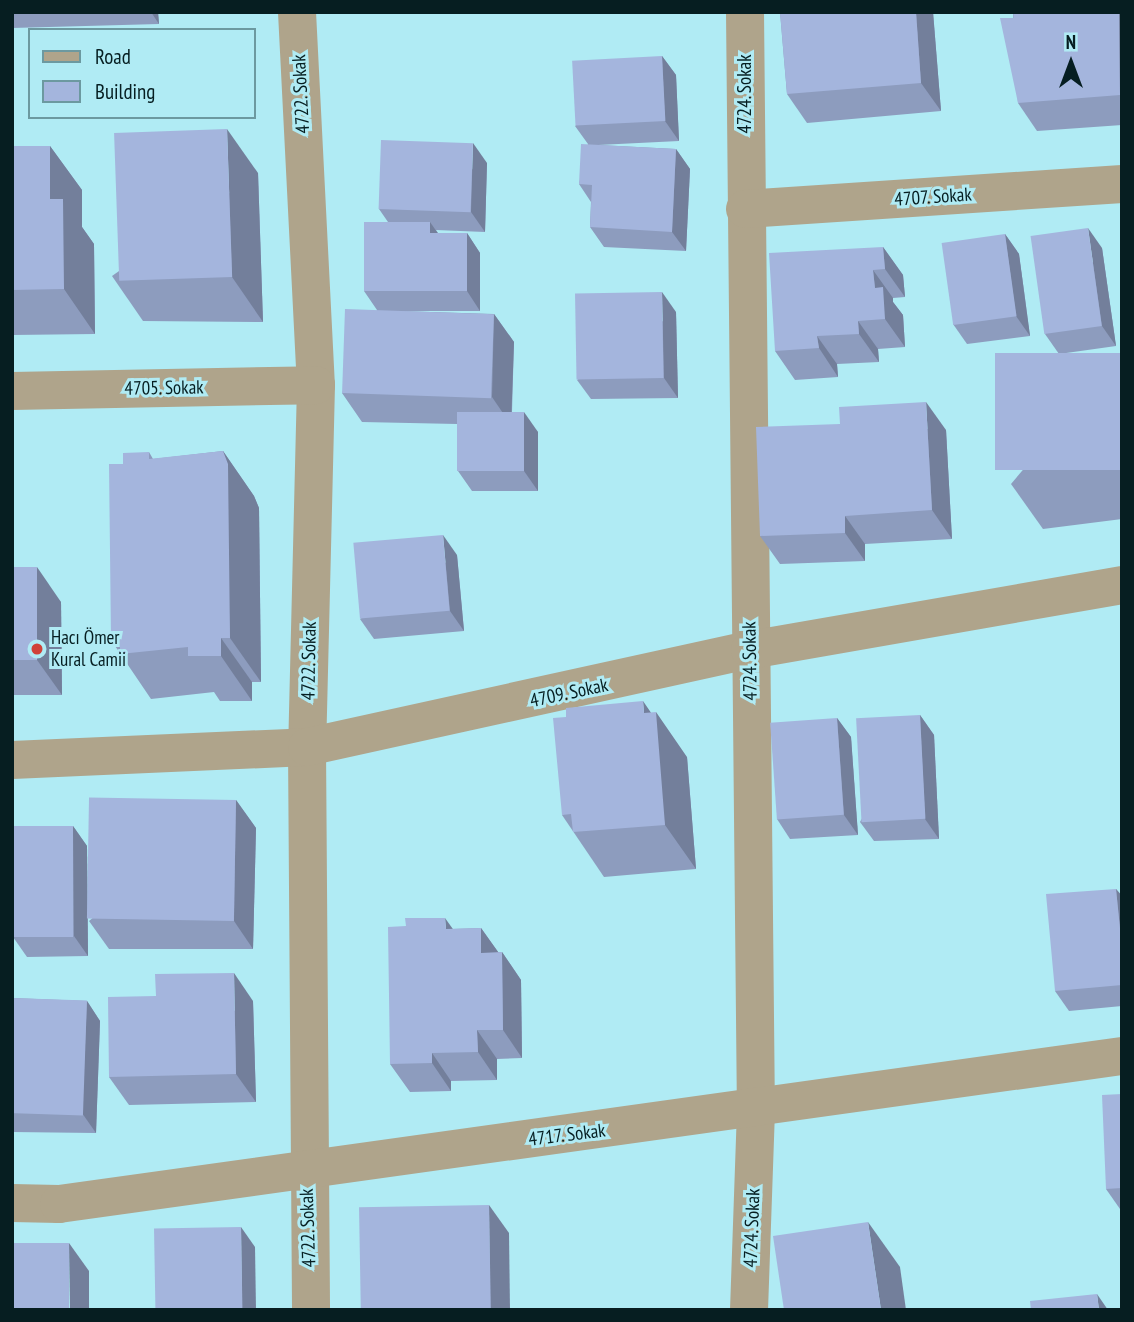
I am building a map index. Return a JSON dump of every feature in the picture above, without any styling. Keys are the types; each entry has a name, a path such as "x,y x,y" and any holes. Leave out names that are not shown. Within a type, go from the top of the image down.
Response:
{"street":[{"name":"4722. Sokak","path":"297,12 316,385 307,747 306,1169 311,1310"},
{"name":"4724. Sokak","path":"745,12 756,1110 749,1310"},
{"name":"4707. Sokak","path":"745,209 1122,184"},
{"name":"4705. Sokak","path":"12,391 316,385"},
{"name":"4709. Sokak","path":"12,760 307,747 702,665 750,650 1122,584"},
{"name":"4717. Sokak","path":"12,1203 59,1204 756,1110 1122,1056"}],"building":[{"path":"780,12 916,12 921,83 787,94"},
{"path":"1013,12 1119,12 1120,95 1018,103 1000,18 1014,18"},
{"path":"662,56 665,121 576,126 572,61"},
{"path":"227,129 232,277 119,281 114,133"},
{"path":"381,140 473,143 471,212 379,209"},
{"path":"581,144 676,149 672,232 590,227 592,185 579,184"},
{"path":"12,146 50,146 50,199 63,199 64,289 12,290"},
{"path":"364,222 430,222 430,233 467,233 467,291 364,291"},
{"path":"1088,228 1102,326 1044,334 1031,236"},
{"path":"1005,234 1017,316 953,325 942,243"},
{"path":"883,247 885,269 873,270 875,288 883,287 885,319 858,321 859,334 817,336 819,348 775,351 769,253"},
{"path":"662,292 664,378 577,380 575,294"},
{"path":"345,309 494,314 491,398 342,393"},
{"path":"995,353 1122,353 1122,470 995,470"},
{"path":"926,402 932,510 845,516 845,533 760,536 756,427 840,424 839,407"},
{"path":"457,412 524,412 524,471 457,471"},
{"path":"223,451 228,464 230,638 221,638 221,656 188,656 188,647 120,654 120,640 111,640 109,464 123,464 123,453 149,452 149,459"},
{"path":"443,535 450,611 360,619 353,543"},
{"path":"12,567 37,567 37,660 12,660"},
{"path":"643,701 644,713 656,712 665,825 573,832 571,814 562,815 553,718 566,717 566,708"},
{"path":"920,715 925,819 862,822 856,718"},
{"path":"837,718 844,815 777,819 770,723"},
{"path":"89,797 236,800 234,921 87,918"},
{"path":"12,826 73,826 73,937 12,937"},
{"path":"1116,889 1122,948 1122,985 1055,991 1046,894"},
{"path":"405,918 445,918 446,929 481,928 481,953 502,952 503,1030 477,1030 478,1052 432,1053 432,1063 390,1064 388,927 406,926"},
{"path":"234,973 236,1074 109,1077 108,997 156,996 155,974"},
{"path":"12,998 87,1001 83,1116 12,1113"},
{"path":"1122,1094 1122,1188 1106,1189 1102,1095"},
{"path":"489,1205 491,1310 361,1310 359,1207"},
{"path":"868,1222 881,1310 784,1310 773,1236"},
{"path":"241,1227 242,1310 155,1310 154,1229"},
{"path":"12,1243 69,1243 69,1310 12,1310"},
{"path":"1097,1294 1099,1310 1031,1310 1030,1301"}],"place":[{"name":"Hacı Ömer Kural Camii","path":"37,649"}]}
